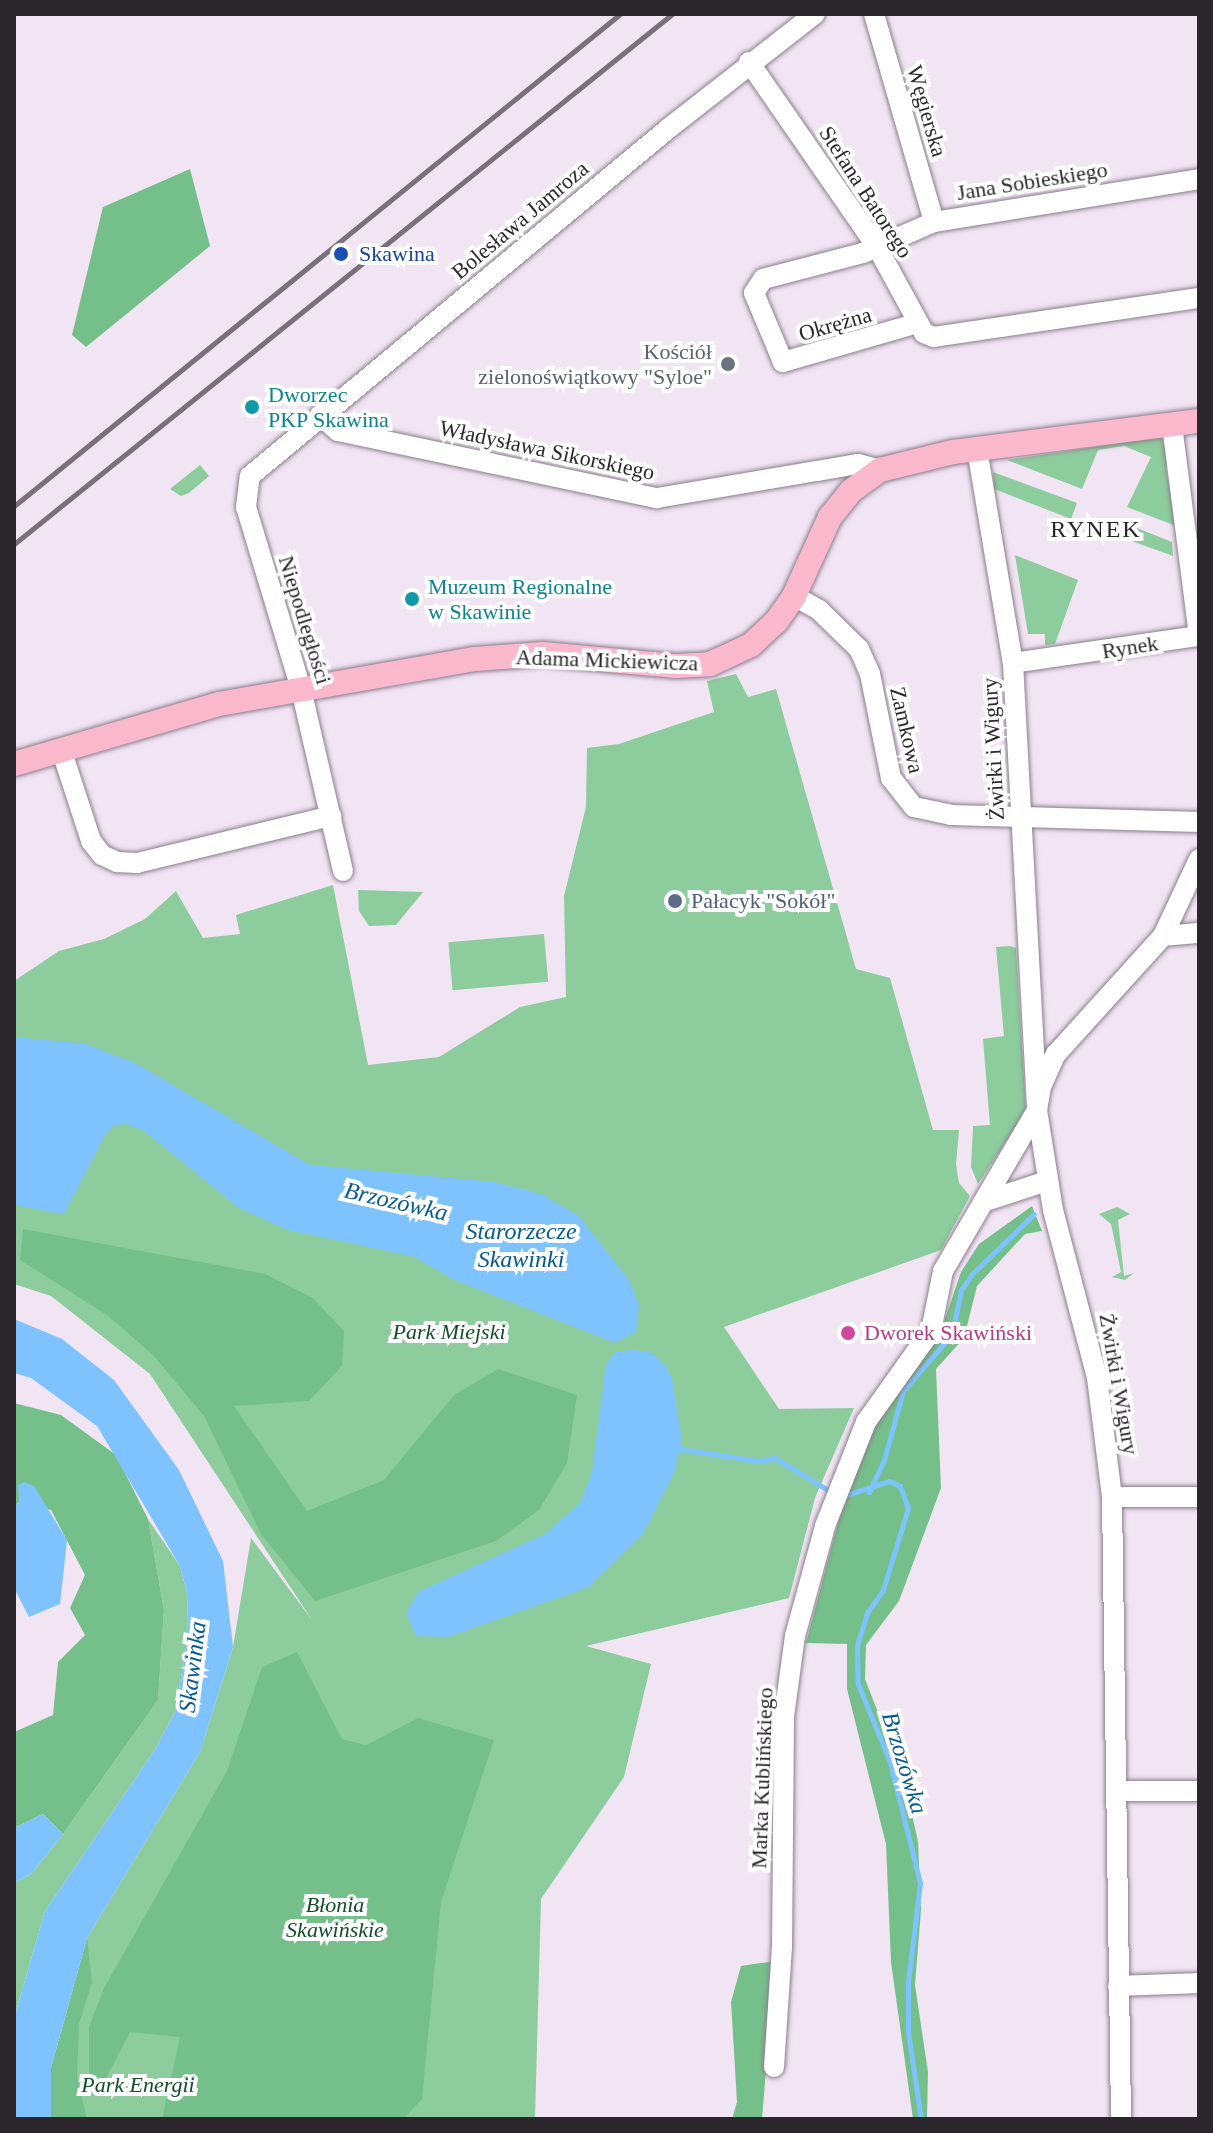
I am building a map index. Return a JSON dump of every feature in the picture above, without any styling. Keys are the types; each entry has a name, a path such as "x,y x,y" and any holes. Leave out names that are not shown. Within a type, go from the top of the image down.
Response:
{"main road":[{"path":"973,450 1199,421"},
{"name":"Adama Mickiewicza","path":"14,764 210,706 524,654 710,664 760,638 794,596 824,526 841,503 880,470 973,450"}],"street":[{"name":"Bolesława Jamroza","path":"320,415 749,62 815,14"},
{"name":"Węgierska","path":"874,14 934,222"},
{"name":"Stefana Batorego","path":"749,62 877,247 918,323"},
{"name":"Jana Sobieskiego","path":"877,247 934,222 1199,179"},
{"name":"Okrężna","path":"877,247 757,285 754,293 777,358 792,361 918,323"},
{"path":"918,323 924,333 946,335 1199,298"},
{"name":"Władysława Sikorskiego","path":"320,415 338,431 657,498 858,464 880,470"},
{"name":"Niepodległości","path":"320,415 254,471 245,491 301,689 343,871"},
{"name":"Rynek","path":"1013,663 1199,636 1193,545 1172,425"},
{"path":"973,450 1013,663"},
{"path":"819,473 841,503"},
{"name":"Zamkowa","path":"794,596 819,610 859,649 874,691 888,769 904,800 935,814 1199,822"},
{"name":"Żwirki i Wigury","path":"1013,663 1037,1110 1047,1181 1097,1378 1112,1497 1117,1791 1125,1986 1121,2119"},
{"path":"61,749 91,841 102,855 117,862 137,863 331,816"},
{"path":"1037,1110 1041,1087 1056,1054 1163,936 1199,859"},
{"path":"1163,936 1199,933"},
{"path":"1031,1039 1056,1054"},
{"name":"Marka Kublińskiego","path":"774,2067 782,1948 784,1717 795,1636 825,1526 866,1422 931,1331 943,1271 960,1235 986,1201 1037,1110"},
{"path":"986,1201 1047,1181"},
{"path":"1112,1497 1199,1497"},
{"path":"1117,1791 1199,1791"},
{"path":"1125,1986 1199,1983"}],"green space":[{"path":"190,169 210,246 86,347 72,335 103,207"},
{"path":"1161,437 1170,465 1166,468 1176,526 1127,507 1151,457 1124,446 1098,450 1082,489 1007,460"},
{"path":"200,465 209,476 189,493 181,496 170,489"},
{"path":"993,472 1077,503 1071,519 994,489"},
{"path":"1132,526 1172,542 1173,556 1129,540"},
{"path":"1015,555 1078,580 1055,644 1045,645 1045,634 1028,634"},
{"name":"Park Miejski","path":"736,674 748,697 776,689 856,969 890,978 933,1130 959,1130 956,1164 959,1183 970,1196 941,1250 724,1327 779,1409 854,1408 815,1498 789,1598 586,1646 651,1664 624,1777 541,1899 535,2119 51,2119 87,1938 200,1752 233,1647 251,1538 312,1620 150,1374 51,1296 14,1284 14,981 59,951 104,939 145,919 176,891 203,938 240,934 236,915 333,885 368,1065 439,1057 520,1007 566,997 564,896 586,807 587,748 619,744 714,712 707,681"},
{"path":"358,890 423,892 396,925 369,926 359,911"},
{"path":"544,934 548,982 453,990 448,942"},
{"path":"996,947 1016,948 1026,1111 978,1184 971,1167 973,1126 990,1125 983,1039 1004,1036"},
{"path":"1032,1206 1042,1231 1025,1234 977,1286 964,1338 936,1369 941,1488 899,1601 866,1645 865,1679 905,1782 918,1842 921,1910 915,1985 928,2072 927,2119 913,2119 891,1962 886,1844 847,1689 847,1644 806,1643 842,1508 874,1426 904,1376 941,1331 961,1272 979,1244"},
{"path":"1117,1207 1130,1214 1118,1220 1124,1276 1134,1273 1125,1280 1112,1277 1121,1272 1111,1224 1099,1214"},
{"path":"23,1229 265,1274 313,1298 344,1331 342,1366 309,1401 234,1406 307,1511 384,1480 454,1395 498,1369 577,1395 567,1463 539,1510 496,1541 315,1601 261,1534 204,1416 154,1356 107,1315 20,1260"},
{"path":"14,1403 61,1415 116,1455 148,1519 164,1610 158,1700 63,1834 43,1814 14,1828 14,1732 53,1715 58,1662 85,1635 70,1608 85,1575 51,1510 19,1502 14,1506"},
{"path":"148,1519 180,1566 187,1593 188,1638 175,1712 154,1751 45,1911 14,2018 14,1883 31,1874 63,1834 158,1700 164,1610"},
{"name":"Błonia Skawińskie","path":"297,1652 342,1739 366,1745 418,1718 494,1740 441,1902 422,2099 403,2119 162,2119 180,2037 130,2032 98,2094 89,2079 89,2027 104,1988 227,1771 262,1667"},
{"path":"87,1938 92,1982 79,2024 77,2077 87,2119 51,2119 51,2068"},
{"path":"775,1961 762,2119 732,2119 737,2102 731,2002 741,1966"}],"water":[{"name":"Starorzecze Skawinki","path":"14,1037 86,1044 135,1063 310,1165 495,1182 541,1194 579,1216 629,1280 639,1304 636,1332 615,1343 452,1279 415,1257 288,1230 239,1208 144,1131 126,1124 114,1125 105,1135 64,1214 14,1205"},
{"name":"Skawinka","path":"14,1319 62,1339 114,1380 179,1470 223,1561 233,1647 200,1752 87,1938 51,2068 51,2119 14,2119 14,2018 45,1911 154,1751 175,1712 188,1638 187,1593 180,1566 97,1426 31,1378 14,1373"},
{"path":"635,1350 652,1353 665,1365 672,1379 682,1441 674,1473 643,1534 589,1587 448,1637 416,1636 406,1613 418,1592 545,1534 580,1503 592,1472 606,1364 616,1352"},
{"path":"24,1482 34,1486 67,1540 60,1604 29,1617 14,1588 14,1506 19,1502 18,1485"},
{"path":"43,1814 63,1834 31,1874 14,1883 14,1828"}],"waterway":[{"path":"869,1492 884,1460 903,1391 952,1334 961,1290 972,1274 1034,1214"},
{"name":"Brzozówka","path":"674,1448 758,1461 775,1458 828,1490"},
{"name":"Brzozówka","path":"846,1495 889,1481 900,1486 908,1508 883,1590 867,1613 857,1645 858,1684 890,1762 920,1883 908,1982 908,2032 921,2119"}],"railway":[{"path":"14,506 620,14"},
{"path":"14,544 672,14"}],"place":[{"name":"Skawina","path":"341,254"},
{"name":"Kościół zielonoświątkowy \"Syloe\"","path":"728,364"},
{"name":"Dworzec PKP Skawina","path":"252,407"},
{"name":"Muzeum Regionalne w Skawinie","path":"412,599"},
{"name":"Pałacyk \"Sokół\"","path":"675,901"},
{"name":"Dworek Skawiński","path":"848,1333"}],"district":[{"name":"RYNEK","path":"1096,530"}],"park label":[{"name":"Park Energii","path":"138,2085"}]}
